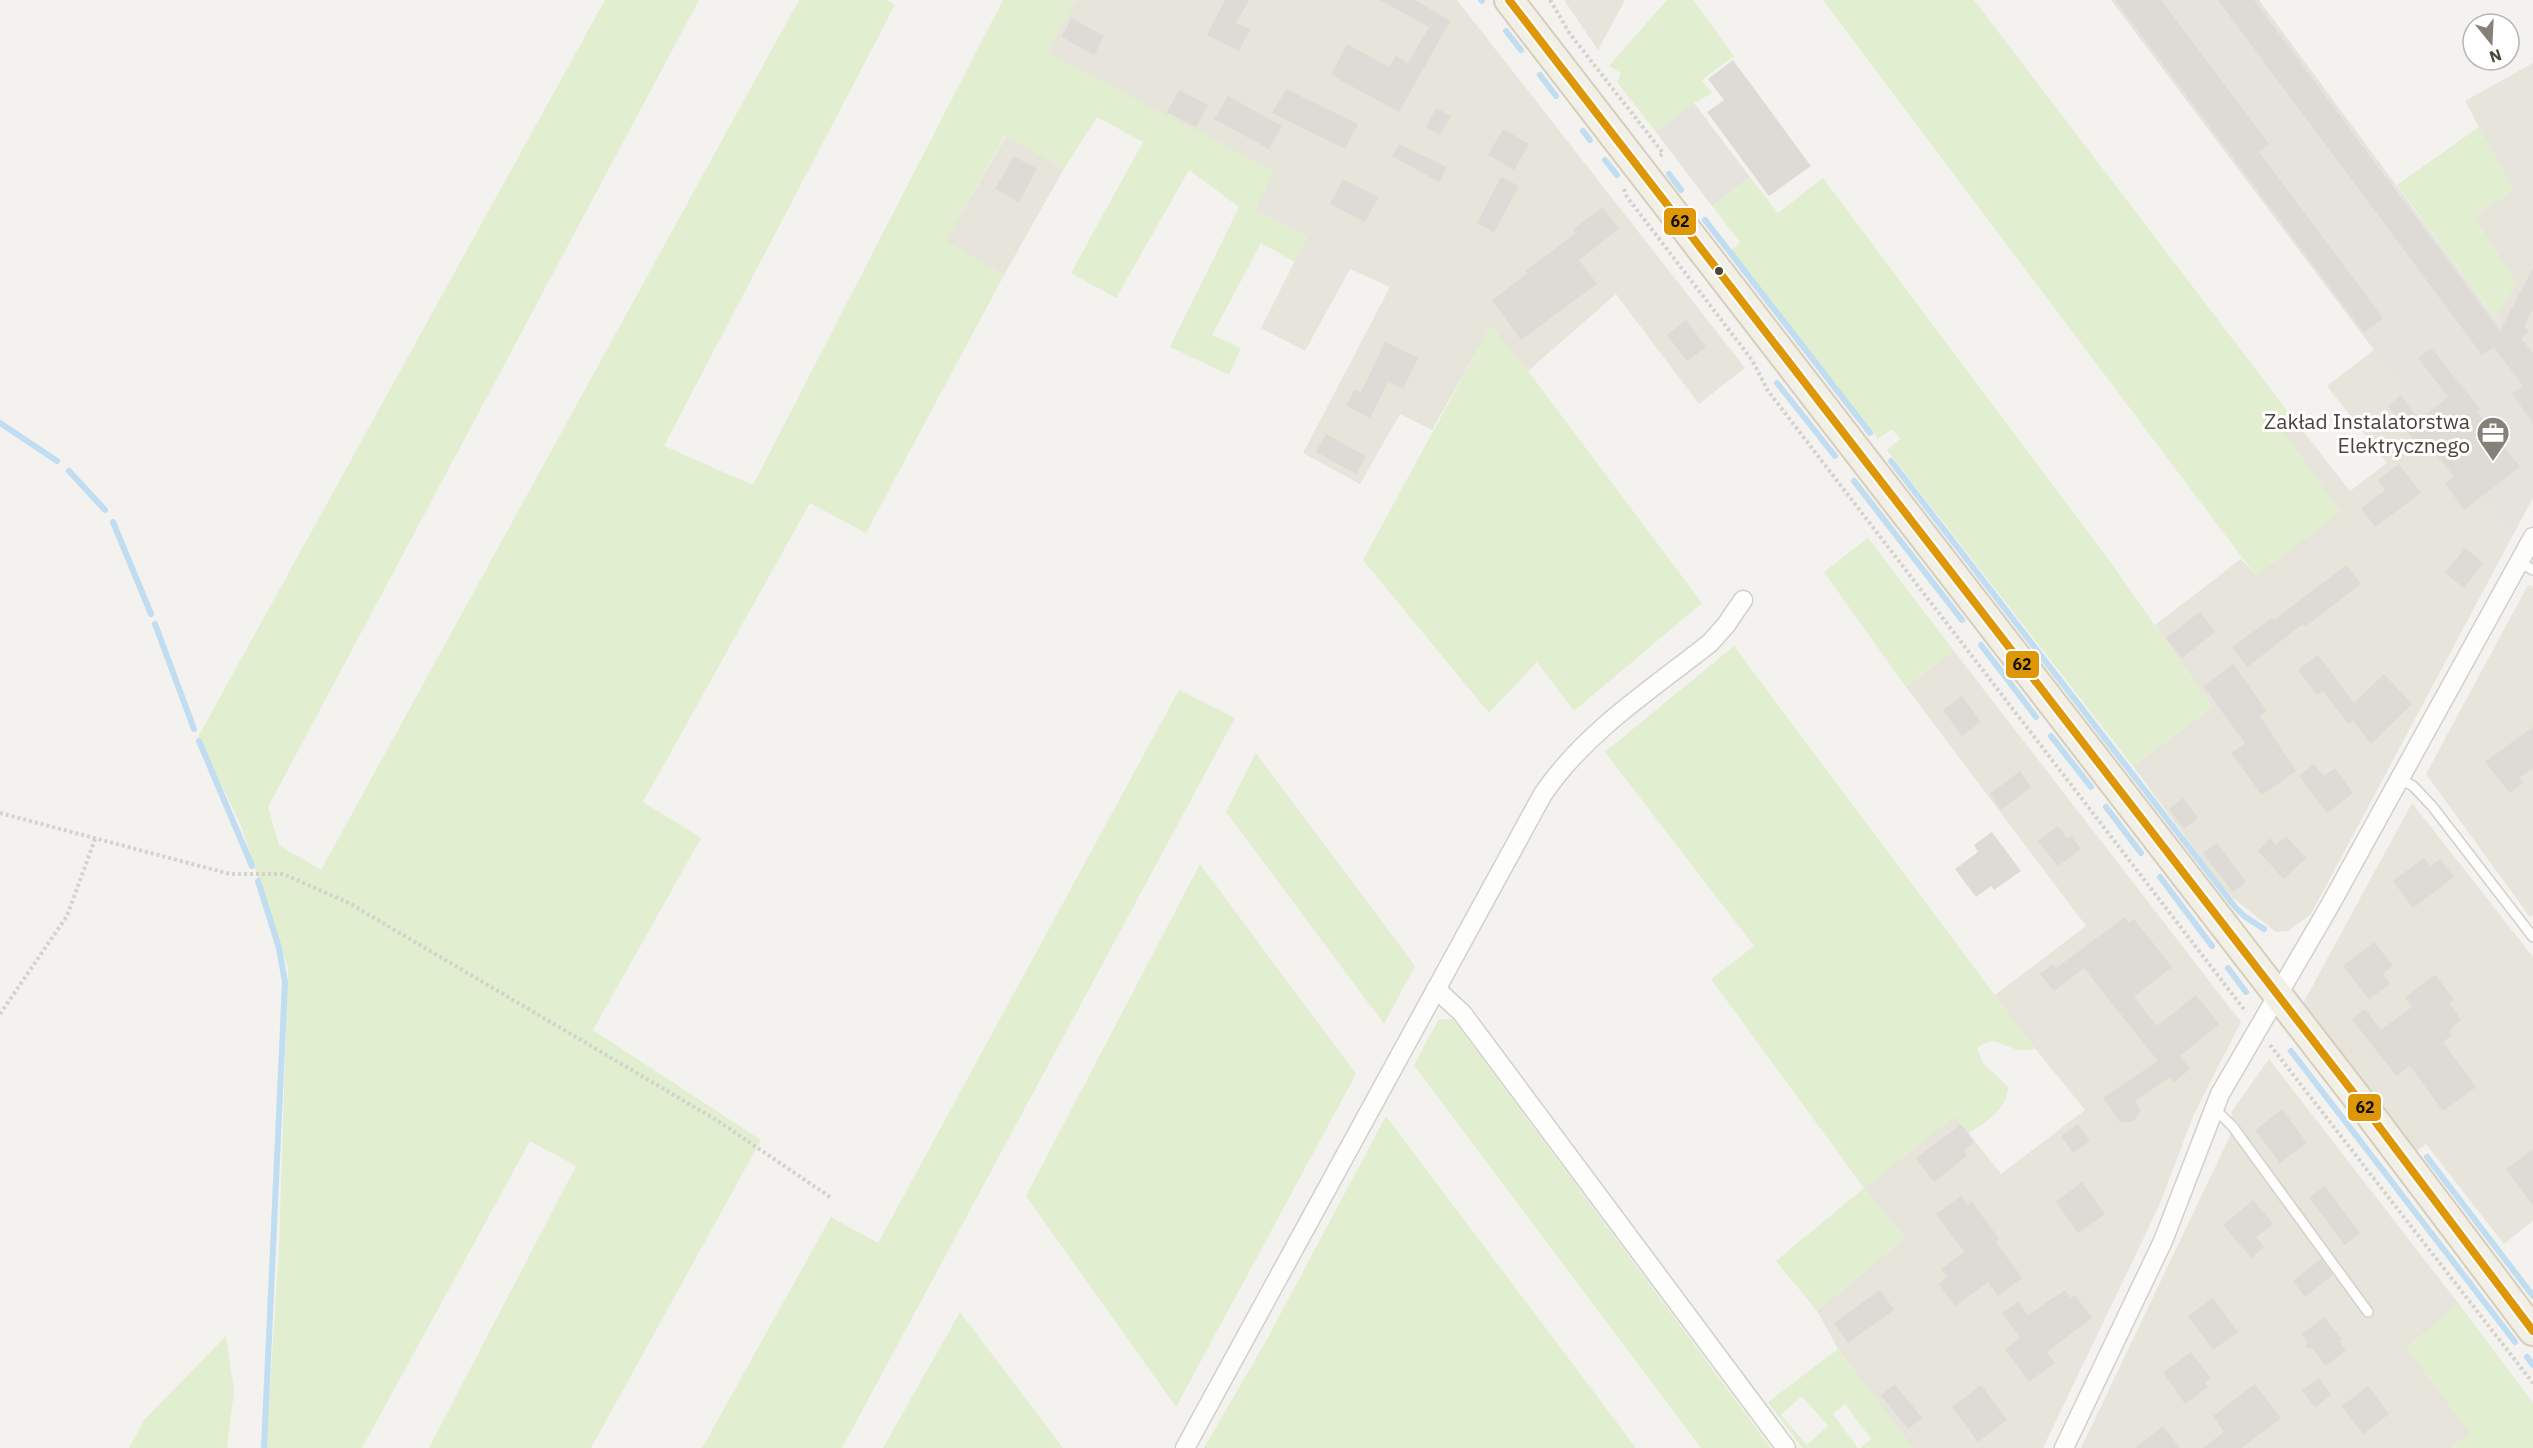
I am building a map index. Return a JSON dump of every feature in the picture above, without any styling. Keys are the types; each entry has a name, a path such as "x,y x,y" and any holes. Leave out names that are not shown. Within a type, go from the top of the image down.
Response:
{"main road":[{"path":"1509,0 2278,996 2533,1331"}],"street":[{"path":"2064,1448 2163,1241 2214,1108 2229,1077 2278,996 2400,779 2526,566 2533,537"},
{"path":"1185,1448 1437,989 1522,828 1565,764 1591,738 1710,643 1743,600"},
{"path":"1437,989 1462,1013 1786,1448"}],"lane":[{"path":"2400,779 2413,786 2432,806 2533,937"},
{"path":"2214,1108 2233,1127 2368,1312"}],"path":[{"path":"1550,0 1570,34 1663,153 1656,161"},
{"path":"1626,184 1623,189 1627,197 1752,360 1768,391 2533,1383"},
{"path":"0,813 230,874 284,874 349,903 718,1120 830,1197"},
{"path":"0,1014 67,916 94,839"}],"shaded area":[{"path":"1076,0 1457,0 1745,368 1699,404 1616,294 1528,371 1491,326 1432,430 1400,414 1360,484 1303,453 1390,287 1350,269 1305,351 1261,328 1307,237 1255,211 1047,53"},
{"path":"1564,0 1625,0 1598,50"},
{"path":"2111,0 2259,0 2533,370 2533,498 2513,535"},
{"path":"2533,63 2533,370 2495,318 2516,283 2474,217 2513,190 2465,101 2517,72 2521,72 2521,70"},
{"path":"1694,103 1750,177 1712,206 1656,132"},
{"path":"1006,136 1064,169 1004,275 945,242"},
{"path":"2374,350 2513,535 2311,914 2288,931 2276,932 2233,898 2218,881 2133,766 2212,707 2155,625 2241,559 2256,576 2276,423 2289,413 2350,491 2387,463 2327,386"},
{"path":"2528,585 2533,587 2533,915 2530,917 2426,774"},
{"path":"1954,651 2241,1022 2194,1114 2159,1206 2043,1448 1913,1448 1838,1349 1817,1311 1905,1238 1864,1188 1955,1116 2001,1174 2085,1110 2020,1030 1995,995 2086,926 1906,687"},
{"path":"2412,803 2533,957 2533,1221 2504,1244 2426,1144 2414,1153 2301,1007"},
{"path":"2269,1059 2458,1303 2407,1348 2470,1433 2450,1448 2081,1448 2230,1136 2232,1111"}],"green space":[{"path":"605,0 699,0 268,807 279,845 321,870 799,0 887,0 895,5 664,446 753,485 1003,0 1076,0 1048,53 1274,171 1255,211 1307,237 1295,262 1261,243 1212,335 1241,348 1229,375 1170,347 1239,207 1189,170 1116,298 1071,273 1143,142 1097,117 1064,169 1005,136 946,241 1004,275 866,533 810,503 643,802 701,838 593,1030 761,1140 591,1448 429,1448 576,1166 530,1141 362,1448 266,1448 279,1248 288,968 240,823 198,737"},
{"path":"1667,0 1693,0 1734,56 1702,80 1712,93 1694,103 1656,132 1617,82 1621,73 1609,66"},
{"path":"1823,0 1974,0 2289,413 2277,423 2341,512 2256,576"},
{"path":"2479,127 2513,190 2474,217 2516,283 2495,318 2397,185"},
{"path":"1750,177 1778,213 1823,178 2114,567 2212,707 2133,766 1887,450 1900,439 1892,429 1878,439 1731,251 1740,242 1712,206"},
{"path":"1491,325 1702,603 1574,711 1537,662 1489,713 1363,560"},
{"path":"1868,538 1954,651 1906,687 1824,572"},
{"path":"1734,646 2035,1049 2017,1050 1992,1041 1977,1048 1983,1063 2008,1087 2007,1095 2000,1108 1988,1120 1968,1133 1954,1117 1864,1188 1711,979 1754,946 1605,752"},
{"path":"1179,690 1235,718 842,1448 702,1448 831,1217 878,1243"},
{"path":"1256,753 1415,966 1384,1024 1226,812"},
{"path":"1200,864 1356,1074 1176,1407 1026,1196"},
{"path":"1439,1019 1453,1019 1771,1448 1701,1448 1414,1065"},
{"path":"1386,1116 1636,1448 1204,1448 1266,1341"},
{"path":"1864,1188 1905,1238 1817,1311 1776,1261"},
{"path":"2458,1303 2533,1403 2533,1448 2450,1448 2470,1433 2407,1348"},
{"path":"960,1312 1063,1448 883,1448"},
{"path":"226,1336 234,1391 227,1448 129,1448 145,1419"},
{"path":"1838,1349 1913,1448 1860,1448 1871,1439 1845,1404 1833,1414 1858,1448 1802,1448 1768,1402","holes":["1802,1396 1828,1426 1807,1445 1781,1415"]}],"building":[{"path":"1225,0 1249,0 1236,23 1250,29 1239,51 1207,35"},
{"path":"1380,0 1415,0 1450,21 1399,112 1331,75 1347,44 1389,67 1396,56 1408,63 1429,27"},
{"path":"2115,0 2161,0 2269,144 2259,152 2383,318 2364,333"},
{"path":"2218,0 2254,0 2500,331 2533,268 2533,309 2524,326 2529,332 2521,338 2533,353 2533,423 2512,394 2523,386 2494,347 2482,355"},
{"path":"1071,18 1104,36 1094,55 1062,37"},
{"path":"1733,60 1811,166 1769,196 1707,112 1724,100 1708,79"},
{"path":"1286,89 1358,124 1345,149 1272,113"},
{"path":"1179,90 1208,105 1196,127 1167,112"},
{"path":"1228,96 1282,126 1269,149 1214,119"},
{"path":"1436,108 1451,116 1440,135 1426,127"},
{"path":"1503,129 1529,144 1514,170 1488,155"},
{"path":"1399,144 1447,167 1439,182 1392,156"},
{"path":"1014,156 1037,169 1019,202 995,189"},
{"path":"1501,177 1519,186 1494,232 1477,223"},
{"path":"1343,179 1378,197 1365,222 1330,204"},
{"path":"1603,207 1619,229 1579,260 1597,284 1521,340 1492,300 1527,274 1525,271 1576,233 1573,229"},
{"path":"1686,320 1706,347 1687,361 1667,335"},
{"path":"1385,342 1418,358 1403,389 1388,382 1370,418 1346,406 1355,389 1361,392"},
{"path":"2431,348 2480,409 2477,411 2520,467 2464,510 2445,483 2454,477 2425,439 2417,445 2388,406 2401,395 2419,420 2448,397 2418,358"},
{"path":"1326,434 1366,456 1356,474 1316,452"},
{"path":"2399,464 2421,493 2375,527 2361,508 2385,490 2378,480"},
{"path":"2465,548 2483,563 2464,588 2445,573"},
{"path":"2346,565 2361,584 2305,627 2303,624 2247,667 2232,647 2272,618 2274,620"},
{"path":"2200,612 2215,632 2182,658 2166,638"},
{"path":"2318,655 2354,703 2384,674 2412,704 2371,744 2353,720 2348,724 2323,691 2317,695 2298,670"},
{"path":"2233,664 2267,711 2260,716 2296,771 2262,795 2231,753 2245,743 2203,686"},
{"path":"1962,696 1981,722 1962,736 1943,710"},
{"path":"2533,727 2533,768 2519,778 2523,783 2510,793 2485,762"},
{"path":"2314,764 2324,776 2335,768 2353,793 2327,813 2299,776"},
{"path":"2020,771 2031,787 2001,810 1990,794"},
{"path":"2183,798 2198,818 2184,829 2169,809"},
{"path":"2058,826 2067,838 2071,836 2081,849 2058,866 2038,841"},
{"path":"1992,832 2021,871 1994,890 1991,886 1976,897 1955,869 1978,852 1974,845"},
{"path":"2286,836 2306,858 2284,879 2258,851 2270,838 2276,845"},
{"path":"2217,843 2246,882 2233,892 2203,853"},
{"path":"2424,858 2430,866 2440,859 2454,877 2413,908 2393,881"},
{"path":"2125,917 2129,923 2134,919 2172,967 2134,997 2157,1026 2196,995 2219,1024 2180,1056 2190,1069 2174,1082 2170,1077 2135,1101 2141,1110 2134,1121 2120,1122 2103,1098 2158,1061 2084,968 2054,991 2040,974 2053,964 2056,968"},
{"path":"2374,942 2393,966 2383,974 2390,984 2369,999 2343,966"},
{"path":"2435,975 2454,999 2449,1003 2461,1020 2449,1030 2452,1035 2443,1042 2476,1087 2443,1111 2410,1066 2396,1076 2352,1019 2365,1009 2381,1030 2412,1007 2405,997"},
{"path":"2282,1109 2307,1143 2280,1163 2255,1130"},
{"path":"1961,1124 1974,1142 1964,1151 1967,1156 1934,1182 1916,1158"},
{"path":"2078,1124 2090,1141 2073,1153 2061,1136"},
{"path":"2533,1149 2533,1206 2506,1169"},
{"path":"2082,1182 2105,1214 2078,1233 2056,1202"},
{"path":"2325,1186 2360,1233 2345,1245 2309,1198"},
{"path":"1961,1196 1968,1205 1972,1202 1999,1239 1996,1242 2022,1278 1998,1296 1988,1282 1955,1306 1939,1284 1947,1277 1941,1269 1964,1252 1936,1214"},
{"path":"2253,1200 2273,1224 2256,1237 2264,1247 2251,1258 2223,1225"},
{"path":"2321,1259 2333,1275 2305,1297 2293,1281"},
{"path":"1880,1290 1894,1310 1848,1343 1834,1323"},
{"path":"2065,1290 2071,1298 2075,1295 2092,1318 2047,1352 2055,1363 2029,1382 2005,1349 2020,1338 2002,1313 2018,1302 2028,1315"},
{"path":"2213,1298 2238,1332 2213,1350 2188,1316"},
{"path":"2324,1317 2342,1339 2339,1341 2346,1350 2326,1366 2313,1349 2306,1348 2307,1341 2302,1334"},
{"path":"2191,1352 2211,1378 2205,1383 2208,1387 2185,1404 2163,1372"},
{"path":"2319,1378 2331,1395 2315,1408 2302,1390"},
{"path":"1895,1384 1922,1418 1908,1429 1881,1395"},
{"path":"2255,1384 2281,1418 2242,1448 2203,1448 2224,1432 2213,1416"},
{"path":"1981,1385 2007,1420 1978,1442 1952,1407"},
{"path":"2368,1386 2389,1414 2363,1434 2342,1406"},
{"path":"2163,1426 2180,1448 2135,1448"}],"waterway":[{"path":"1506,31 1521,50"},
{"path":"1540,75 1556,96"},
{"path":"1583,131 1590,140"},
{"path":"1605,160 1617,175"},
{"path":"1669,174 1681,190"},
{"path":"1705,220 1870,433"},
{"path":"1777,383 1835,456"},
{"path":"0,423 57,461"},
{"path":"1891,461 2235,907 2264,929"},
{"path":"69,471 105,510"},
{"path":"1854,481 1962,620"},
{"path":"113,522 151,614"},
{"path":"155,624 194,729"},
{"path":"1981,645 2036,717"},
{"path":"2051,736 2091,787"},
{"path":"199,741 252,866"},
{"path":"2106,807 2141,853"},
{"path":"2160,877 2212,946"},
{"path":"258,881 279,948 285,982 264,1448"},
{"path":"2228,968 2246,992"},
{"path":"2291,1051 2515,1342"},
{"path":"2427,1157 2533,1296"},
{"path":"2527,1357 2533,1365"}],"transit line":[{"name":"62","path":"1509,0 2359,1100 2533,1331"}],"place":[{"name":"Zakład Instalatorstwa Elektrycznego","path":"2493,462"}]}
